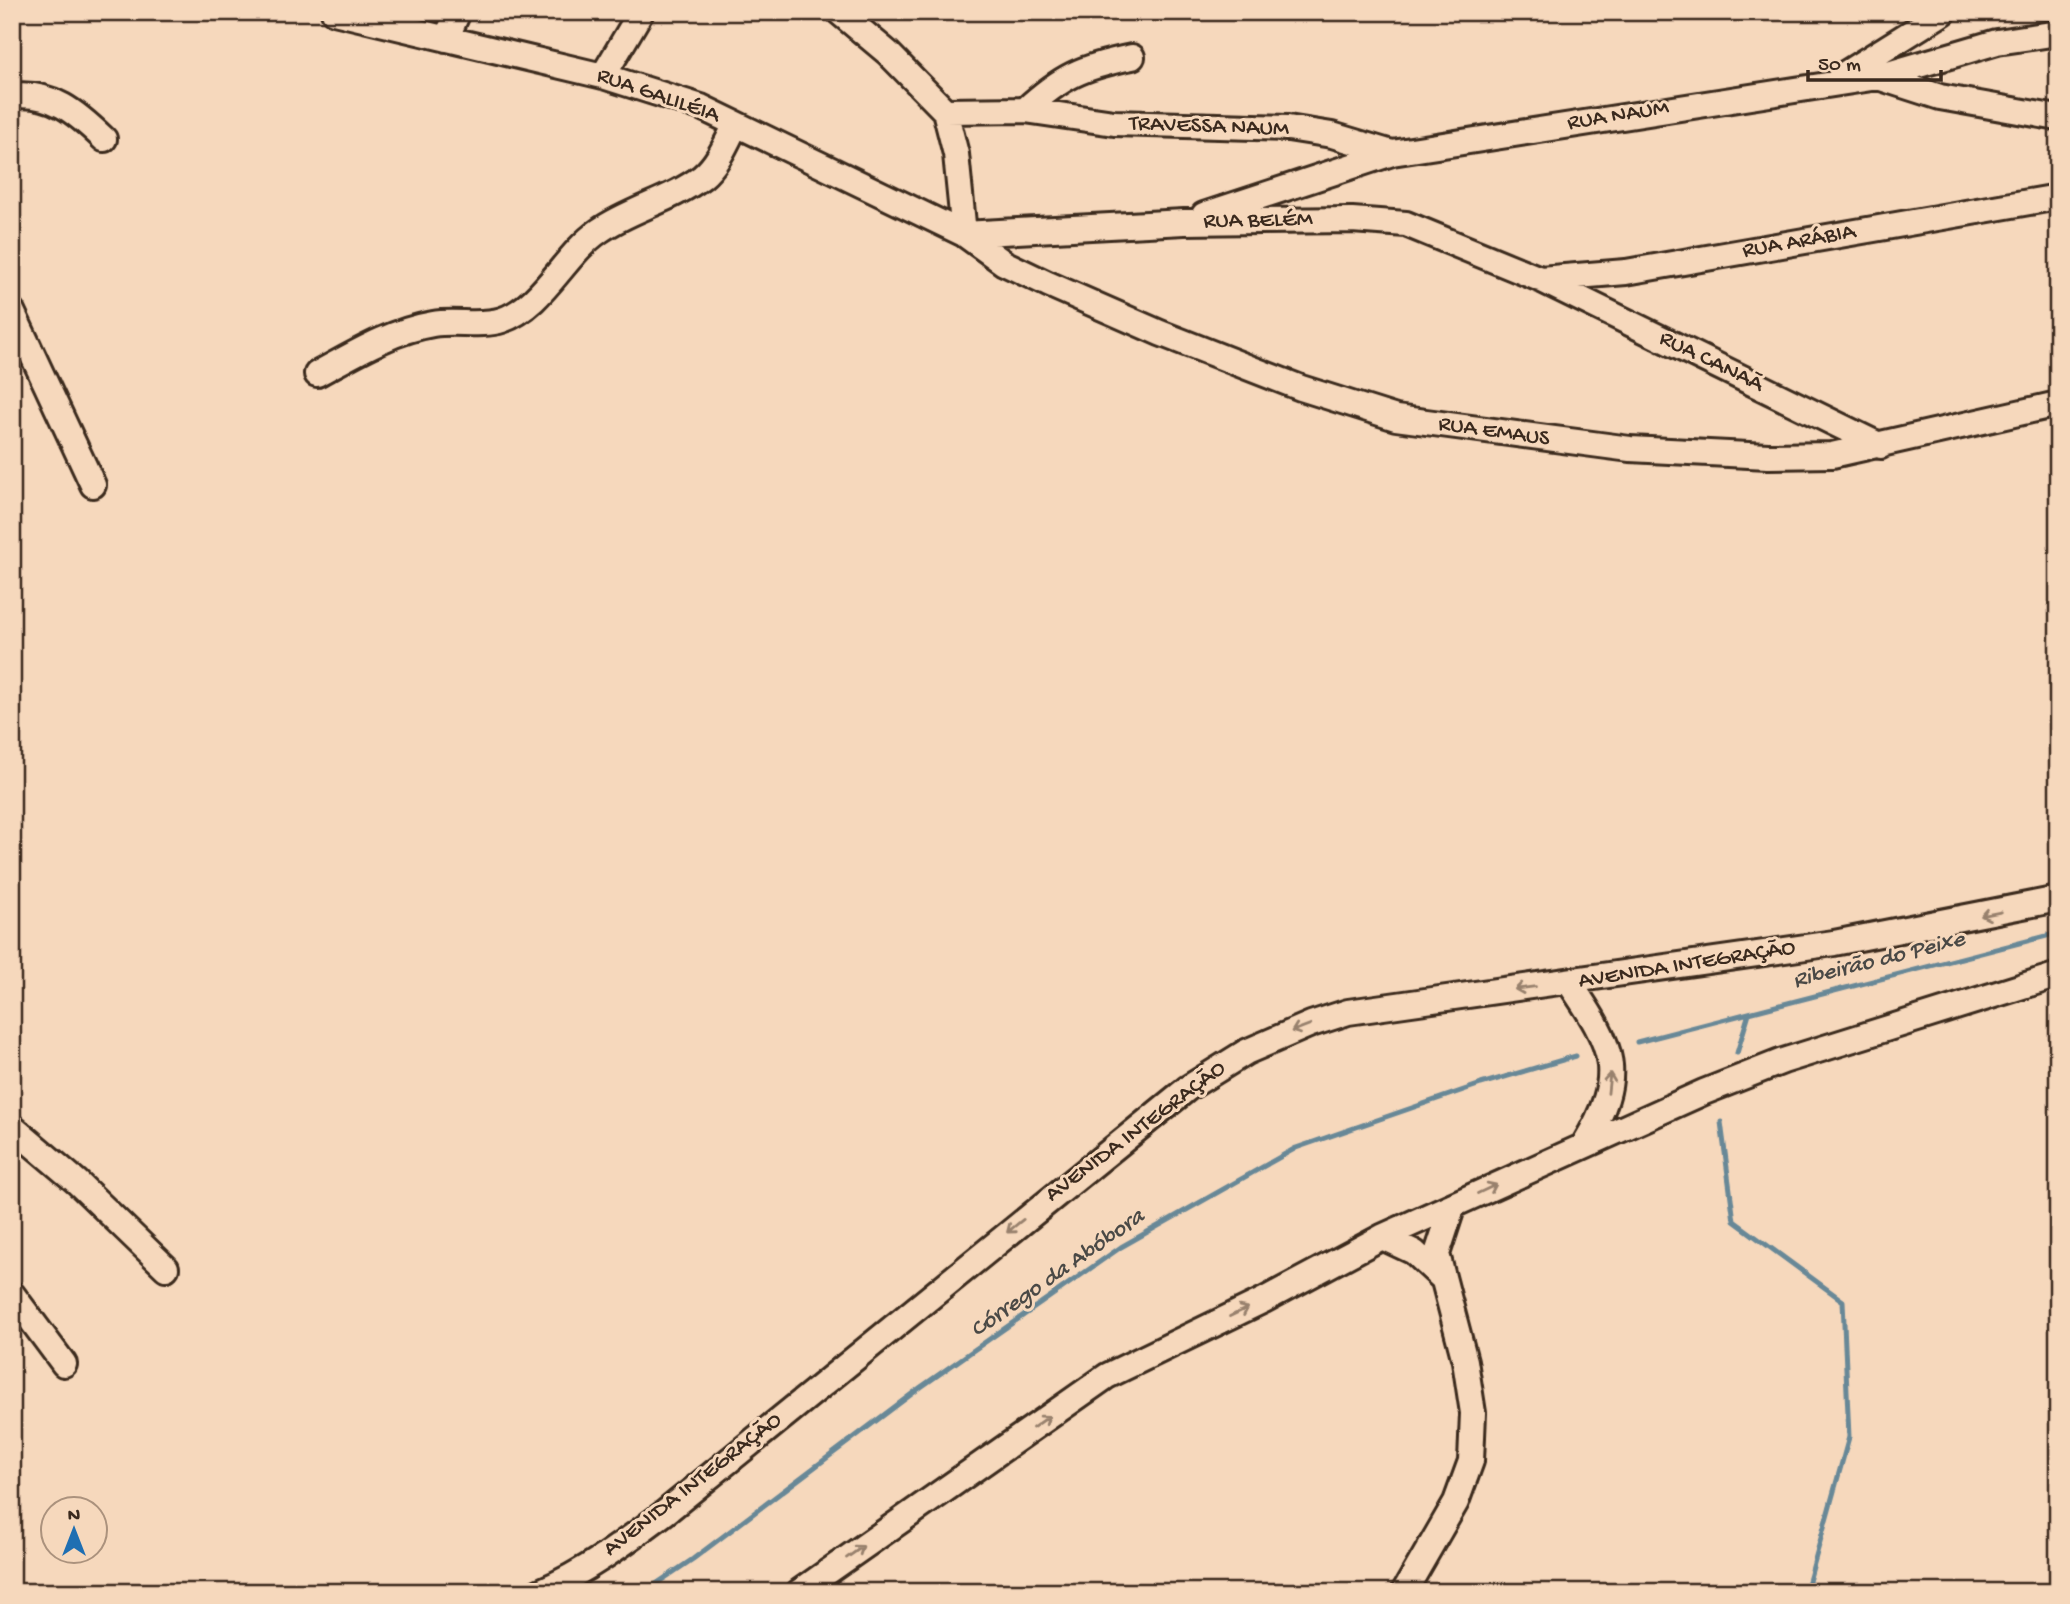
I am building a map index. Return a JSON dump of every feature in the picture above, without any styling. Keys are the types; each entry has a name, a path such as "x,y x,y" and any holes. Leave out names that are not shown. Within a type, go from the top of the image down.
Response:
{"street":[{"name":"RUA GALILÉIA","path":"334,12 603,75 701,107 964,234"},
{"path":"446,39 458,12"},
{"path":"603,75 641,12"},
{"path":"839,12 888,53 945,111 961,190 964,234"},
{"path":"1830,83 1944,12"},
{"name":"RUA NAUM","path":"1184,222 1392,153 1878,77 1997,42 2058,33"},
{"path":"1024,110 1053,85 1090,65 1132,57"},
{"path":"1878,77 1940,97 2058,118"},
{"path":"12,96 47,97 76,112 104,139"},
{"name":"TRAVESSA NAUM","path":"945,111 1024,110 1114,123 1288,128 1332,135 1392,153"},
{"path":"317,374 372,344 406,330 435,323 487,323 503,320 525,307 600,230 667,199 703,176 717,160 736,124"},
{"name":"RUA ARÁBIA","path":"1540,279 1626,272 2058,197"},
{"name":"RUA BELÉM","path":"964,234 1184,222 1352,220 1406,224 1540,279"},
{"name":"RUA EMAUS","path":"964,234 1004,263 1160,333 1301,388 1396,418 1679,453 1832,455 2058,404"},
{"name":"RUA CANAÃ","path":"1540,279 1881,446"},
{"path":"15,327 93,485"},
{"name":"AVENIDA INTEGRAÇÃO","path":"539,1592 564,1581 622,1545 667,1511 1115,1144 1220,1066 1278,1037 1348,1012 1834,943 2058,899"},
{"path":"799,1592 1107,1376 1264,1300 1382,1237 1704,1092 1783,1061 2058,975"},
{"path":"1569,982 1605,1038 1610,1058 1611,1082 1604,1113 1584,1145"},
{"path":"12,1127 77,1182 166,1268"},
{"path":"1404,1592 1456,1502 1471,1461 1473,1413 1465,1361 1437,1254 1453,1205"},
{"path":"1382,1237 1414,1252 1441,1277"},
{"path":"12,1294 64,1364"}],"waterway":[{"name":"Ribeirão do Peixe","path":"1737,1053 1749,1013 2058,933"},
{"name":"Córrego da Abóbora","path":"1637,1042 1749,1013"},
{"name":"Córrego da Abóbora","path":"644,1592 693,1559 921,1387 1121,1247 1296,1148 1481,1084 1576,1056"},
{"name":"Ribeirão do Peixe","path":"1721,1122 1734,1221 1843,1301 1849,1437 1806,1592"}]}
